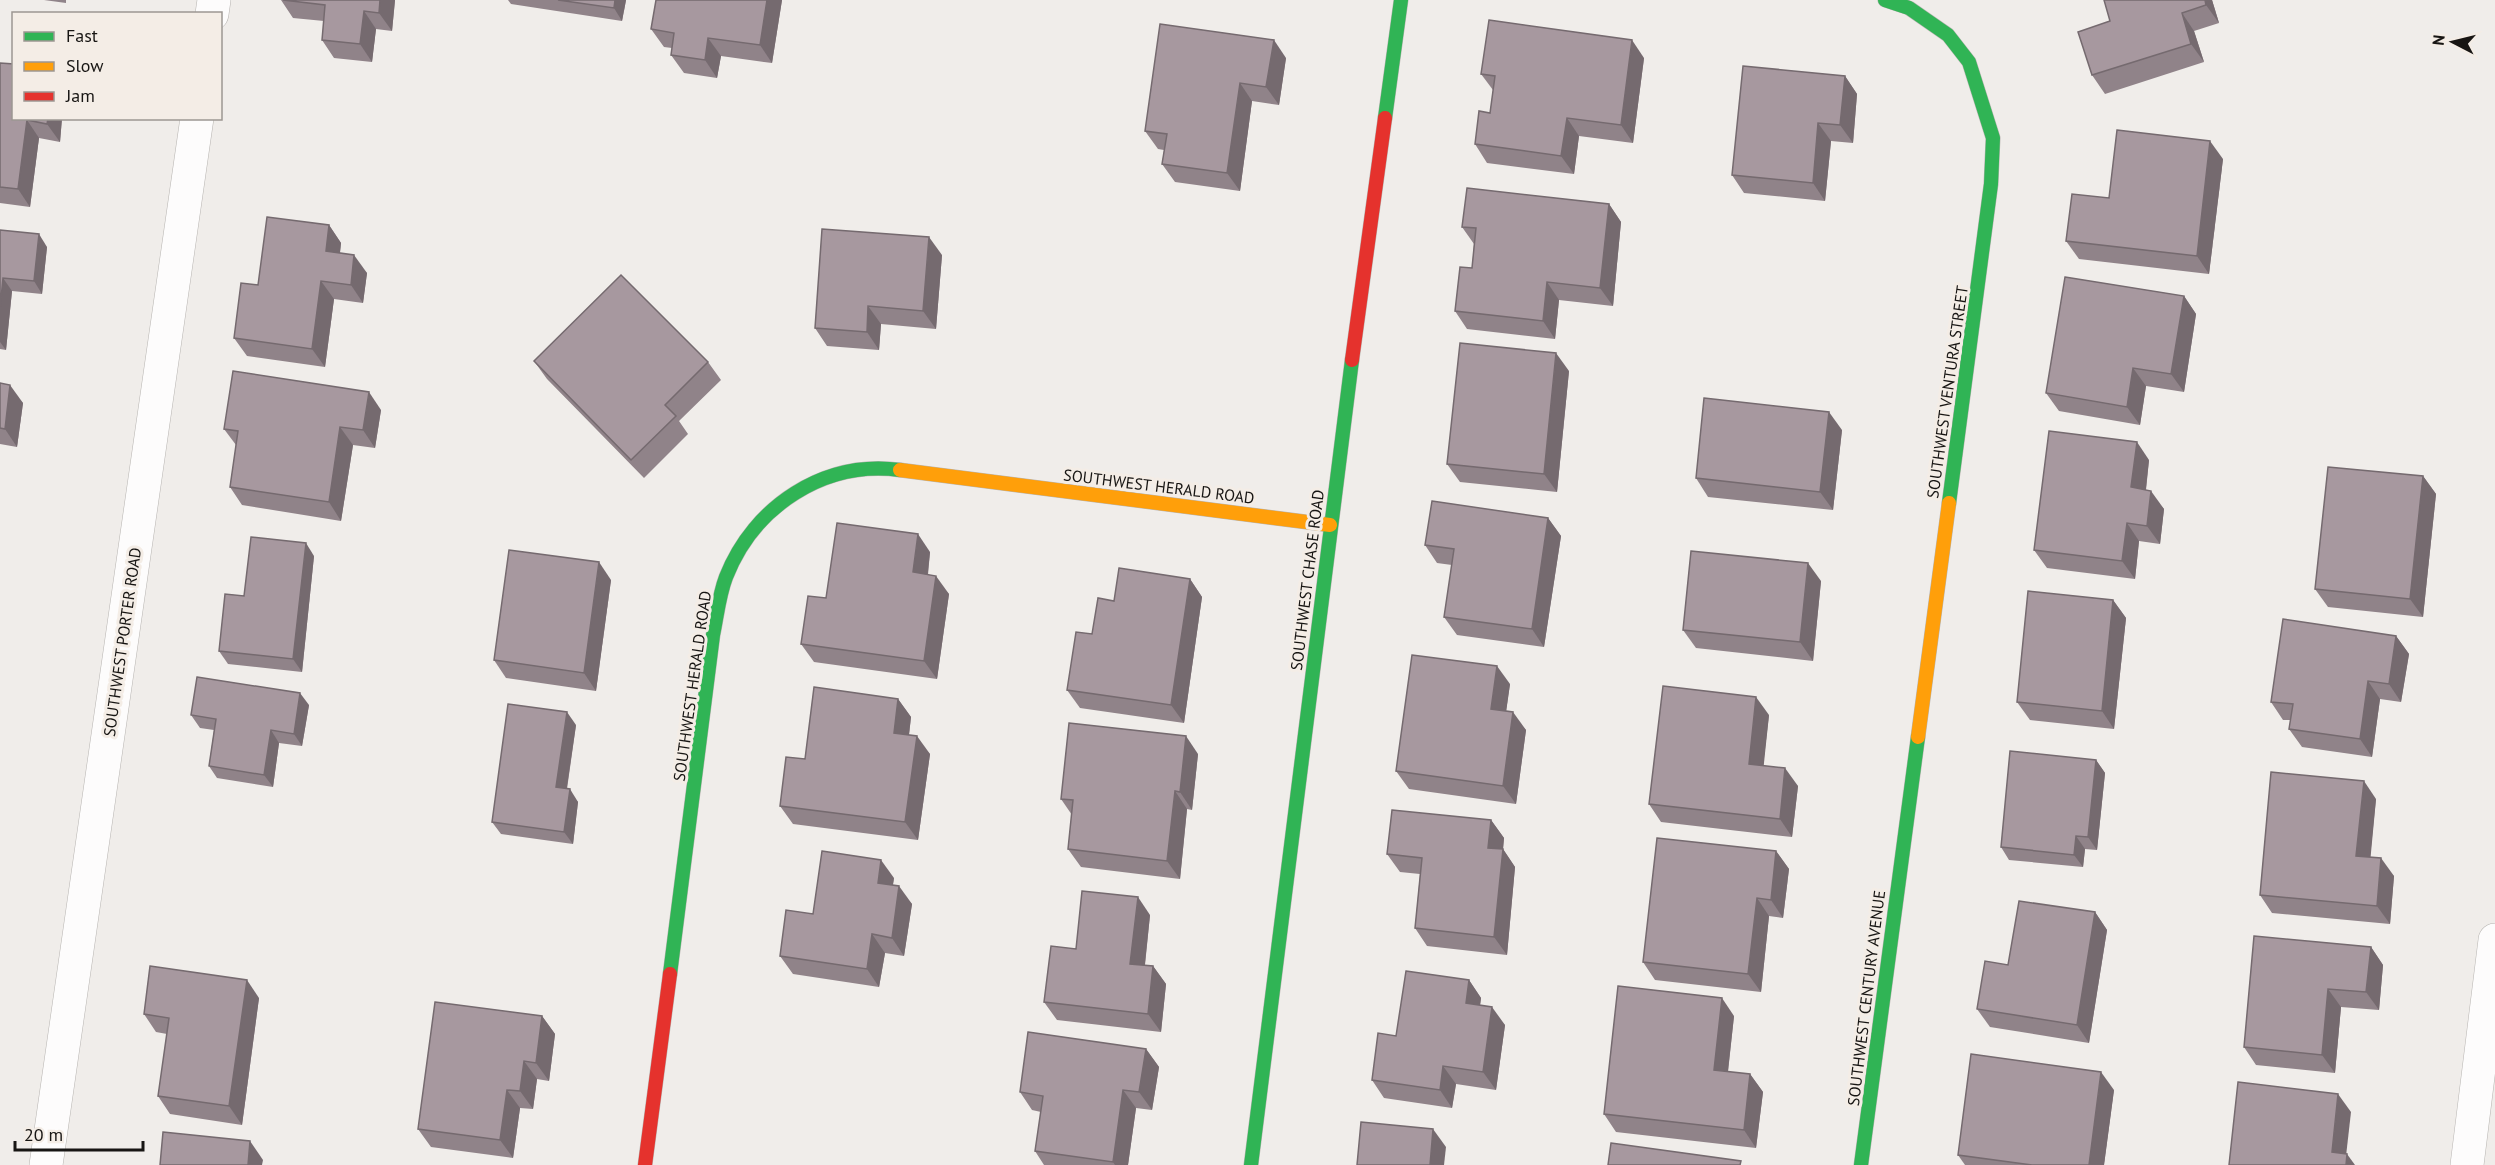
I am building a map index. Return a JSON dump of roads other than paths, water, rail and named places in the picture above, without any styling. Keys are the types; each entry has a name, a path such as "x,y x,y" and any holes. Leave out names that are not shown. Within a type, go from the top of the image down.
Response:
{"street":[{"name":"SOUTHWEST CHASE ROAD","path":"1251,1165 1330,525 1401,0"},
{"name":"SOUTHWEST VENTURA STREET","path":"1885,0 1909,9 1948,35 1969,62 1993,138 1990,196 1904,834"},
{"name":"SOUTHWEST PORTER ROAD","path":"46,1165 197,120"},
{"name":"SOUTHWEST HERALD ROAD","path":"645,1165 713,635 725,578 744,538 771,508 802,487 845,472 888,468 1330,525"},
{"name":"SOUTHWEST CENTURY AVENUE","path":"1861,1165 1904,834"},
{"path":"2467,1165 2495,940"}]}
